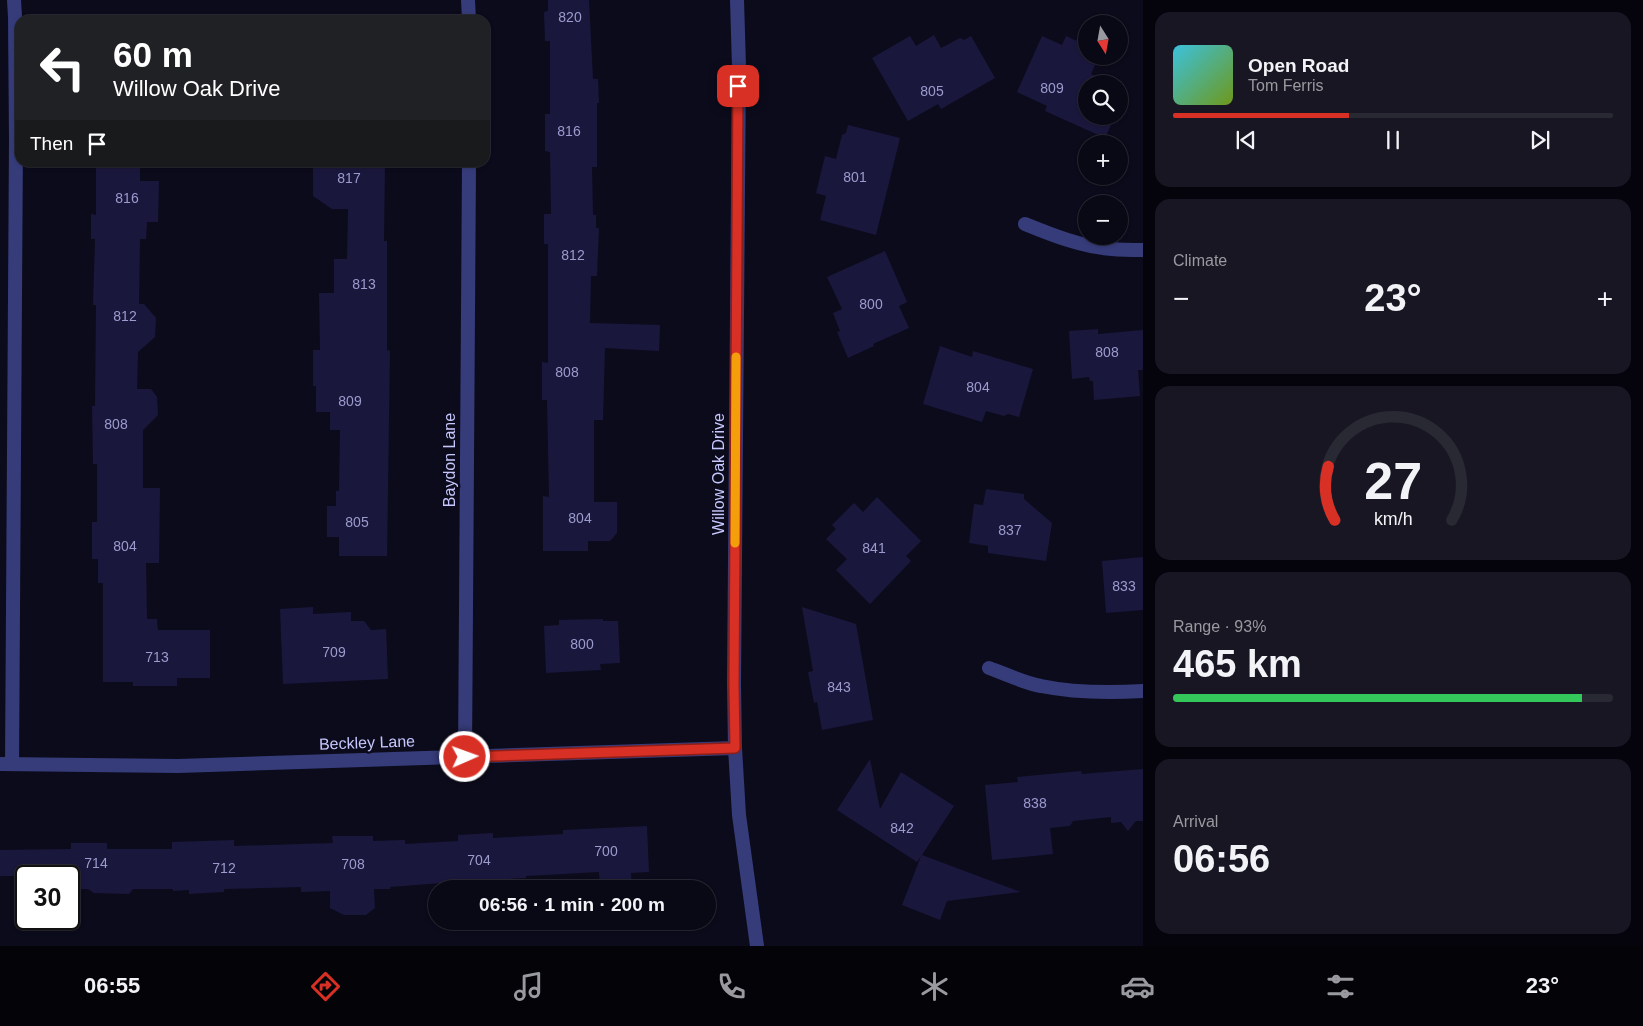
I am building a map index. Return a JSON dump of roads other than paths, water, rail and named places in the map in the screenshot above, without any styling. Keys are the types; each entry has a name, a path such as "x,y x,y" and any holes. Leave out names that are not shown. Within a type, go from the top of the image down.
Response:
{"street":[{"path":"14,0 16,15"},
{"path":"468,0 469,15"},
{"name":"Willow Oak Drive","path":"737,0 735,748 739,815 757,946"},
{"path":"6,764 16,167"},
{"name":"Baydon Lane","path":"465,757 468,167"},
{"path":"1025,224 1056,236 1095,247 1143,250"},
{"path":"989,668 1040,686 1107,693 1143,690"},
{"name":"Beckley Lane","path":"6,764 178,766 735,748"}]}
